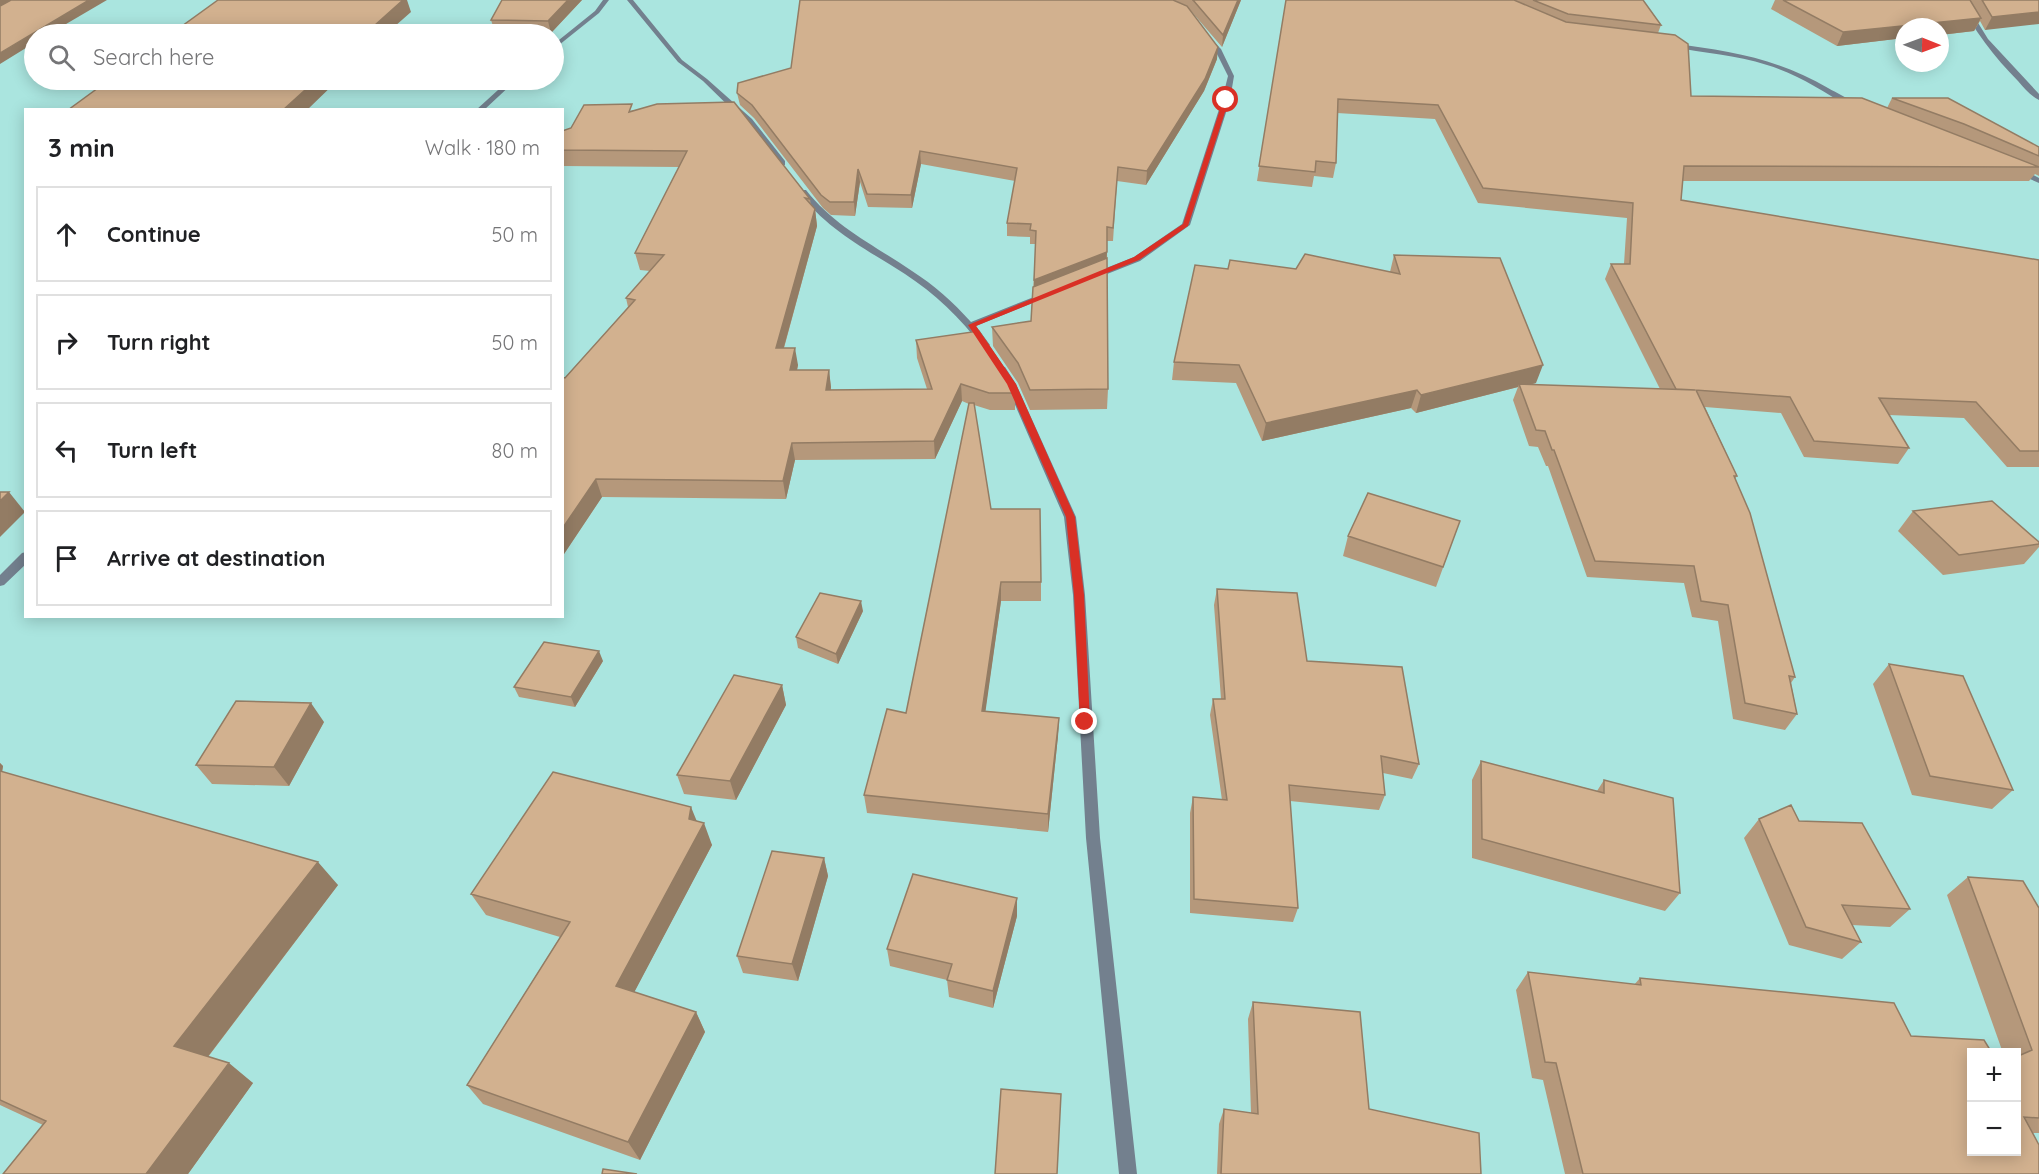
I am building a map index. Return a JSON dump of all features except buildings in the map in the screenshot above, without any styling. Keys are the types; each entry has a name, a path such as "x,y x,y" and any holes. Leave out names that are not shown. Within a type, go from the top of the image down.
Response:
{"street":[{"path":"564,39 597,12 606,0"},
{"path":"630,0 680,62 705,80 749,121 818,212 853,239 911,274 971,325 1011,384 1070,517 1079,595 1094,838 1128,1174"},
{"path":"1961,0 1970,19 1997,57 2039,98"},
{"path":"1082,281 1137,259 1186,225 1226,100 1231,76 1218,49 1199,28"},
{"path":"1671,45 1705,49 1767,63 1799,75 1857,107"},
{"path":"481,108 502,90"},
{"path":"2009,167 2039,182"},
{"path":"971,325 1060,290"},
{"path":"0,582 24,557"}],"route":[{"path":"1085,722 1079,595 1070,517 1011,384 971,325 1137,259 1186,225 1226,100"}]}
